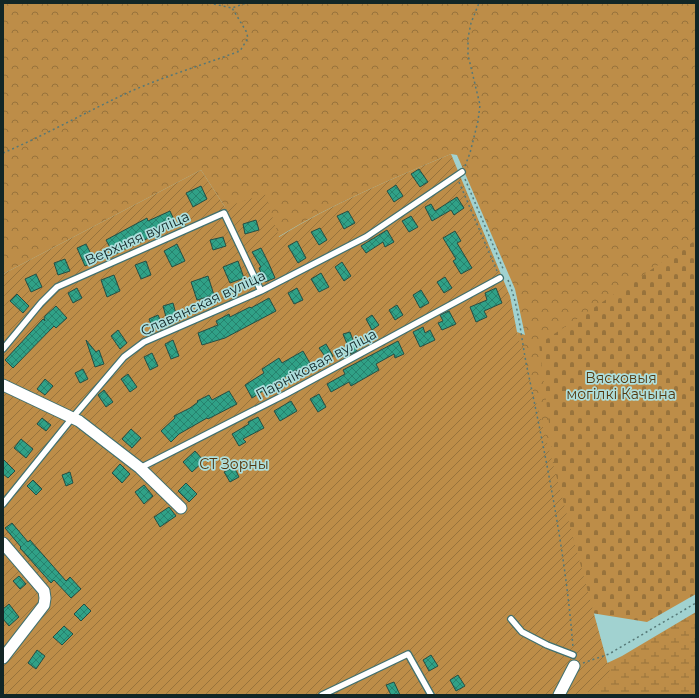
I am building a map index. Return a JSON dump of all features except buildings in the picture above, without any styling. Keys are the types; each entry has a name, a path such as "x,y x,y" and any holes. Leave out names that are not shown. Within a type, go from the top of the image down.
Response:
{"street":[{"path":"3,385 73,417 140,468 181,508"},
{"path":"3,543 44,591 45,598 44,605 3,658"},
{"path":"559,695 574,660"}],"lane":[{"name":"Славянская вуліца","path":"3,504 73,417 124,357 144,342 261,291 366,237 462,172"},
{"name":"Верхняя вуліца","path":"3,349 41,303 57,287 224,214 261,291"},
{"name":"Парніковая вуліца","path":"140,468 286,394 504,276"},
{"path":"510,619 522,632 547,644 574,660"},
{"path":"322,695 408,654 431,695"}],"path":[{"path":"209,3 232,8 246,3"},
{"path":"480,3 471,23 468,38 468,55 480,105 478,121 470,153 462,172 499,259 504,276"},
{"path":"3,153 29,142 136,89 240,51 248,38 246,31 232,8"},
{"path":"457,176 494,262 504,276 514,295 523,352 548,471 563,559 574,660 609,654 696,603"},
{"path":"494,262 499,259"}],"green space":[{"path":"3,3 696,3 696,581 553,583 517,332 525,335 515,289 457,155 451,154 363,192 320,213 278,237 225,207 201,170 3,274"},
{"name":"СТ Зорны","path":"451,154 510,296 517,332 611,676 583,695 3,695 3,274 201,170 225,207 265,194 279,237 342,202"},
{"name":"Вясковыя могілкі Качына","path":"696,240 696,594 647,622 585,612 562,526 539,344"},
{"path":"696,612 696,695 570,695 599,667 622,656"}]}
